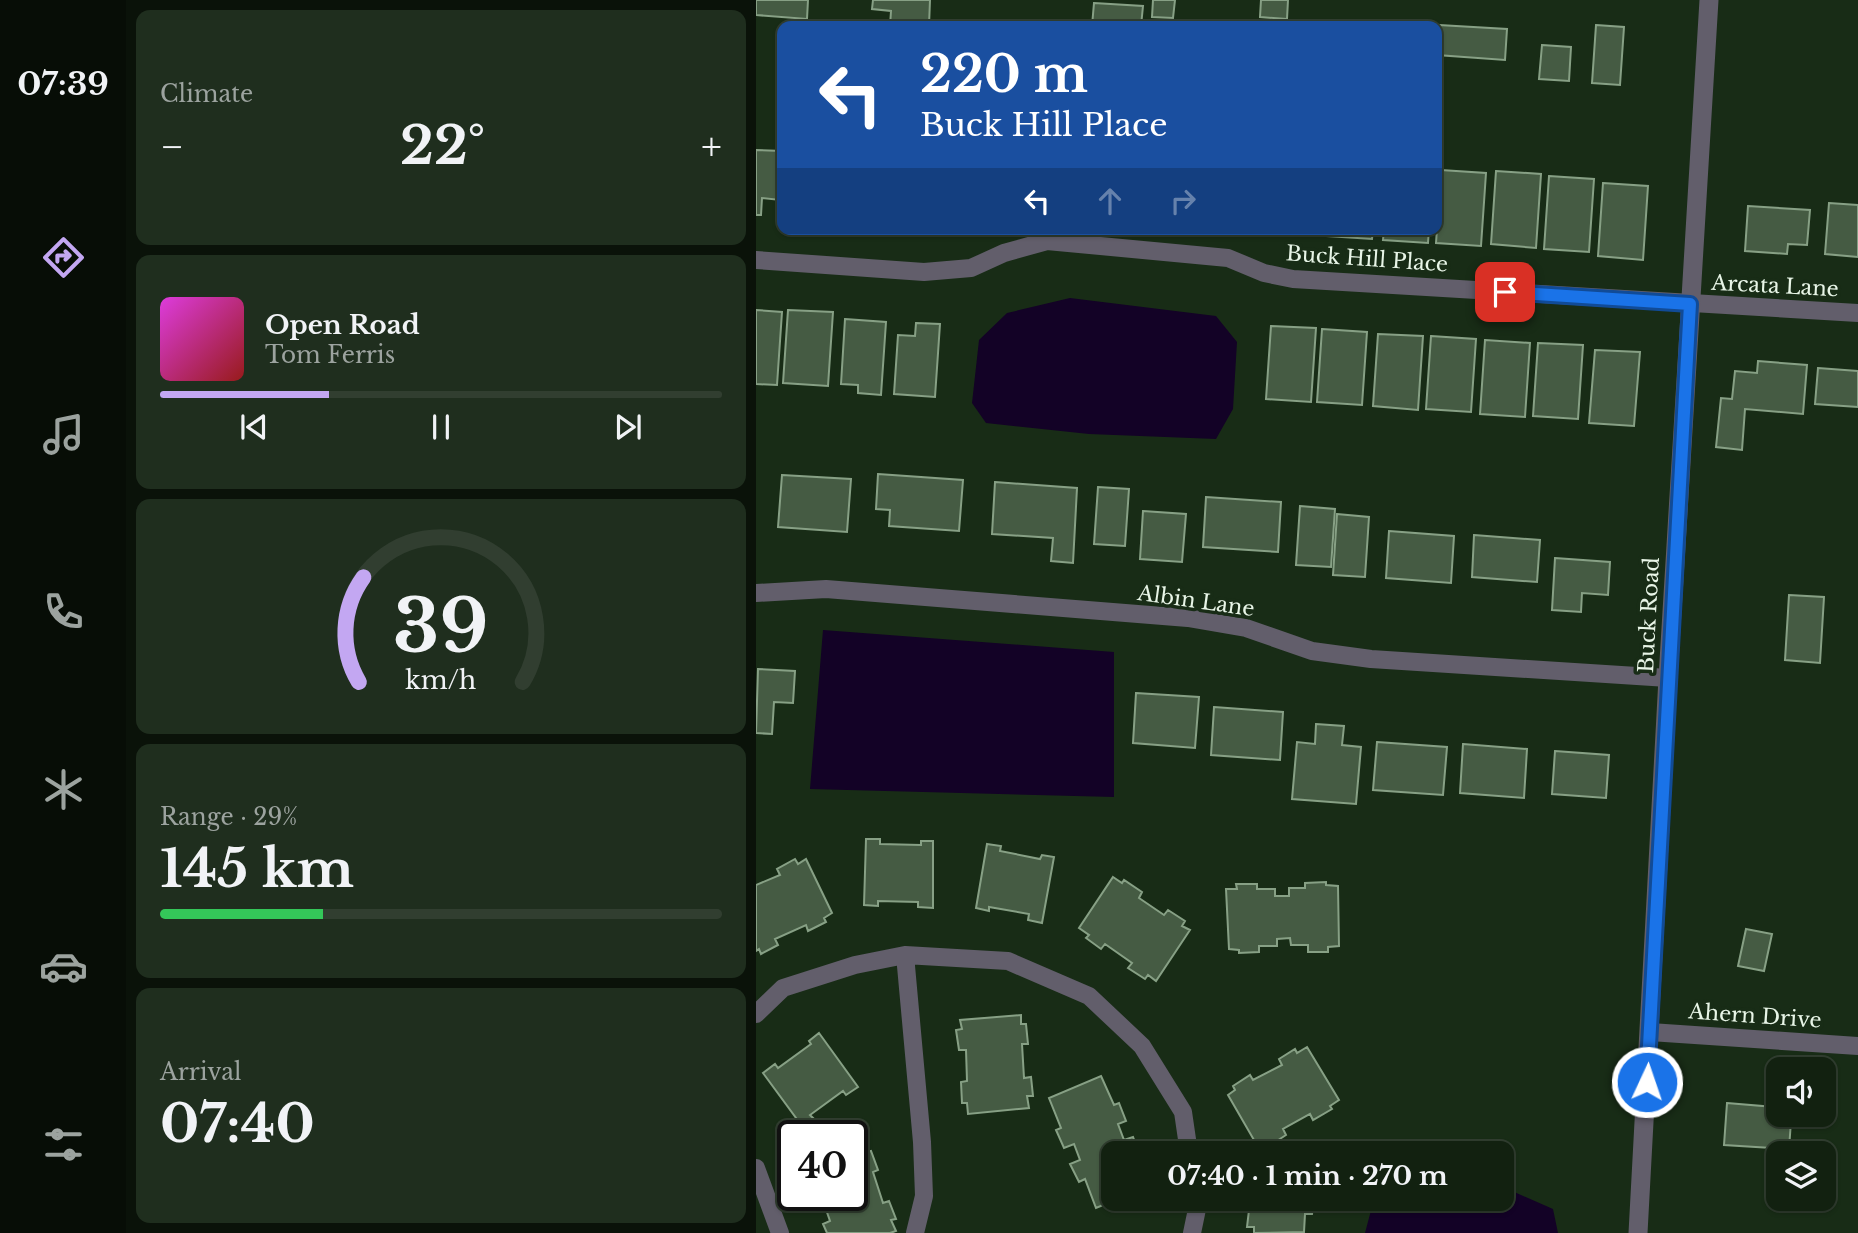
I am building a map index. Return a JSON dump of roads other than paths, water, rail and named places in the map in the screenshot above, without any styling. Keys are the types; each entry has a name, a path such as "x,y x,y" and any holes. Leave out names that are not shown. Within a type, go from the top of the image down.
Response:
{"street":[{"name":"Buck Road","path":"1638,1233 1709,0"},
{"name":"Buck Hill Place","path":"756,260 925,272 971,268 1004,253 1047,241 1228,258 1264,273 1293,279 1690,304"},
{"name":"Arcata Lane","path":"1690,304 1858,313"},
{"name":"Albin Lane","path":"756,593 826,589 1188,618 1246,628 1312,651 1371,659 1668,678"},
{"path":"756,1014 783,988 855,965 905,955 1008,961 1089,996 1142,1046 1183,1112 1187,1141"},
{"path":"905,955 922,1142 924,1196 915,1233"},
{"name":"Ahern Drive","path":"1650,1032 1858,1046"},
{"path":"756,1168 780,1233"},
{"path":"1192,1233 1198,1211"}]}
